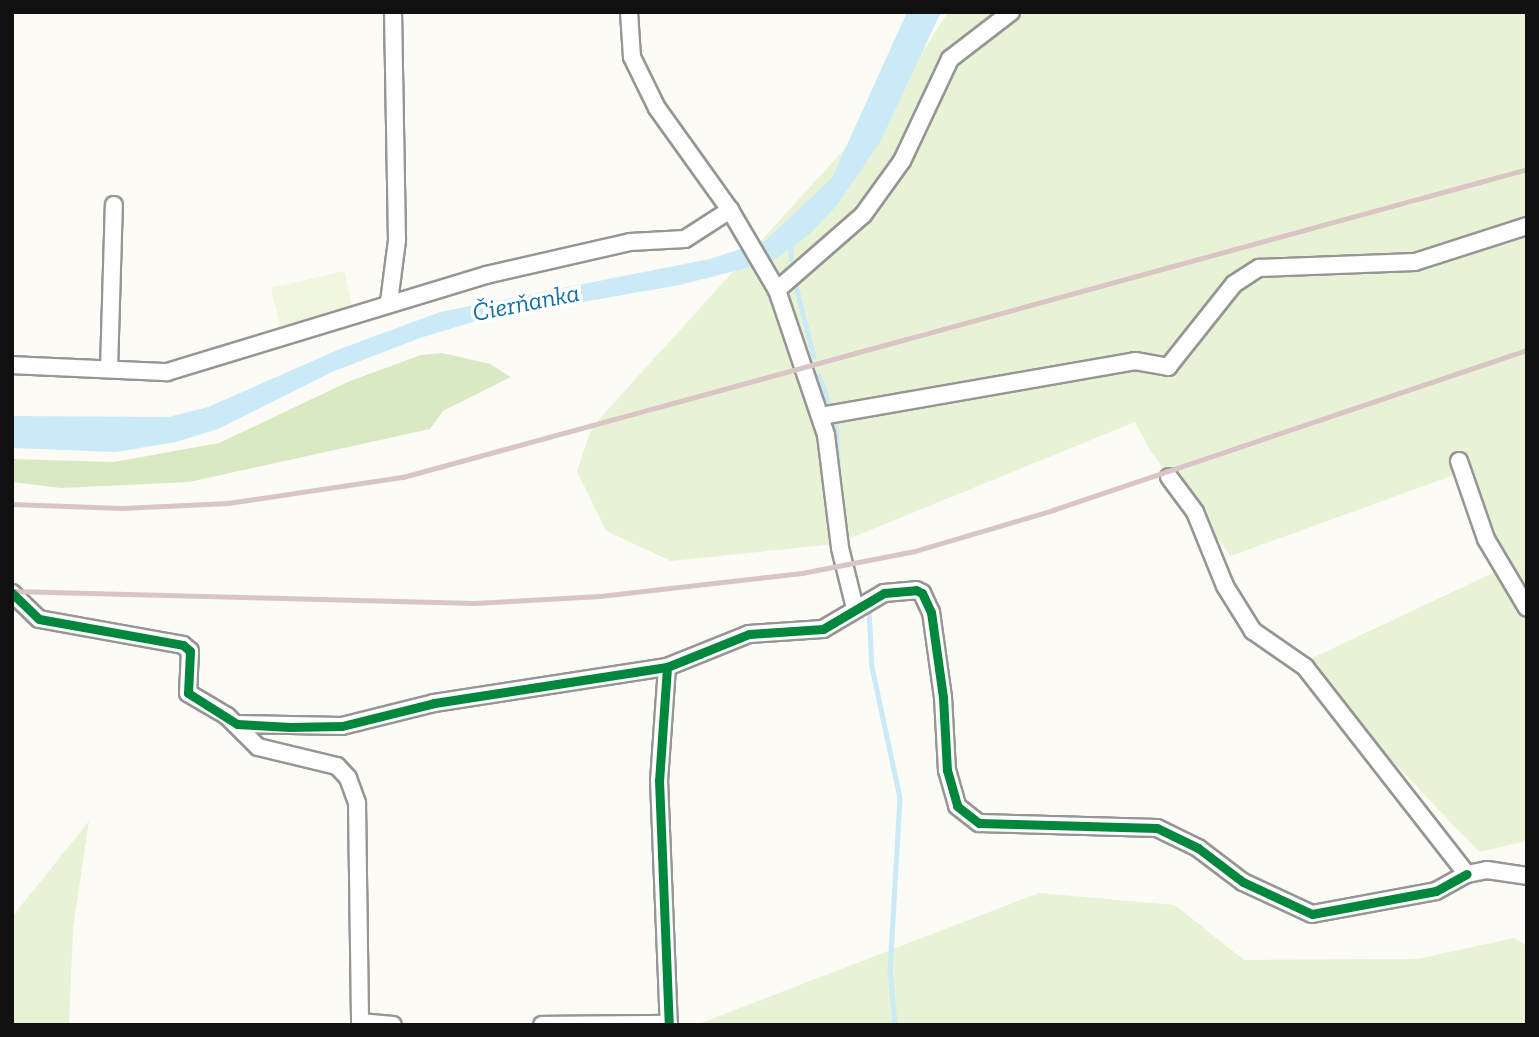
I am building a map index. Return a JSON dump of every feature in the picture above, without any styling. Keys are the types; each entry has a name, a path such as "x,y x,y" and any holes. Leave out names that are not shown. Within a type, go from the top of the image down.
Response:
{"street":[{"path":"389,302 397,240 393,12"},
{"path":"629,12 632,57 657,108 733,214 777,290 802,370 821,416 840,548 855,608"},
{"path":"777,290 863,215 902,161 950,59 1011,12"},
{"path":"108,369 114,205"},
{"path":"12,365 167,372 389,302 573,253 630,242 685,239 733,214"},
{"path":"821,416 1135,361 1168,367 1234,284 1259,268 1415,261 1527,226"},
{"path":"1459,461 1486,539 1527,608"},
{"path":"1170,477 1195,512 1225,586 1253,631 1305,667 1467,874"},
{"path":"237,724 342,726 434,703 667,667 749,635 822,629 884,593 902,590 922,593 928,602 943,697 947,770 957,806 979,823 1157,828 1198,848 1243,882 1312,914 1436,891 1467,874 1486,870 1527,876"},
{"path":"12,593 39,619 183,645 190,651 188,693 237,724 258,747 337,766 355,786 355,885 362,961 360,1022 393,1025"},
{"path":"542,1025 669,1024 659,780 667,667"}],"green space":[{"path":"948,12 1527,12 1527,841 1479,852 1379,747 1308,660 1497,571 1454,475 1231,556 1151,452 1135,422 836,544 671,561 606,531 577,471 592,427 898,90"},
{"path":"344,271 353,309 280,326 271,288"},
{"path":"442,353 490,364 511,377 443,411 430,429 189,482 61,488 12,482 12,459 114,462 219,443 350,381 421,355"},
{"path":"89,821 73,929 69,1025 12,1025 12,917"},
{"path":"1039,893 1175,905 1244,960 1417,959 1514,938 1527,946 1527,1025 696,1025"}],"water":[{"name":"Čierňanka","path":"907,12 941,12 880,142 837,205 809,235 771,262 679,285 476,321 420,338 332,372 218,429 176,442 116,452 12,448 12,416 169,417 208,407 340,349 440,312 710,259 765,241 832,178"}],"waterway":[{"path":"791,243 791,259"},
{"path":"796,286 814,357"},
{"path":"819,375 830,406"},
{"path":"836,424 839,477"},
{"path":"869,610 872,667 900,798 890,969 895,1025"}],"railway":[{"path":"12,504 122,508 228,503 403,477 1527,169"},
{"path":"12,591 474,603 600,596 802,573 915,551 1053,510 1527,350"}],"cycle path":[{"path":"12,593 39,619 183,645 190,651 188,693 237,724 290,727 342,726 434,703 667,667 749,634 823,629 884,593 916,590 922,593 931,612 943,697 947,770 957,806 979,823 1157,828 1198,848 1243,882 1312,914 1436,891 1467,874"},
{"path":"667,667 659,780 669,1025"}]}
